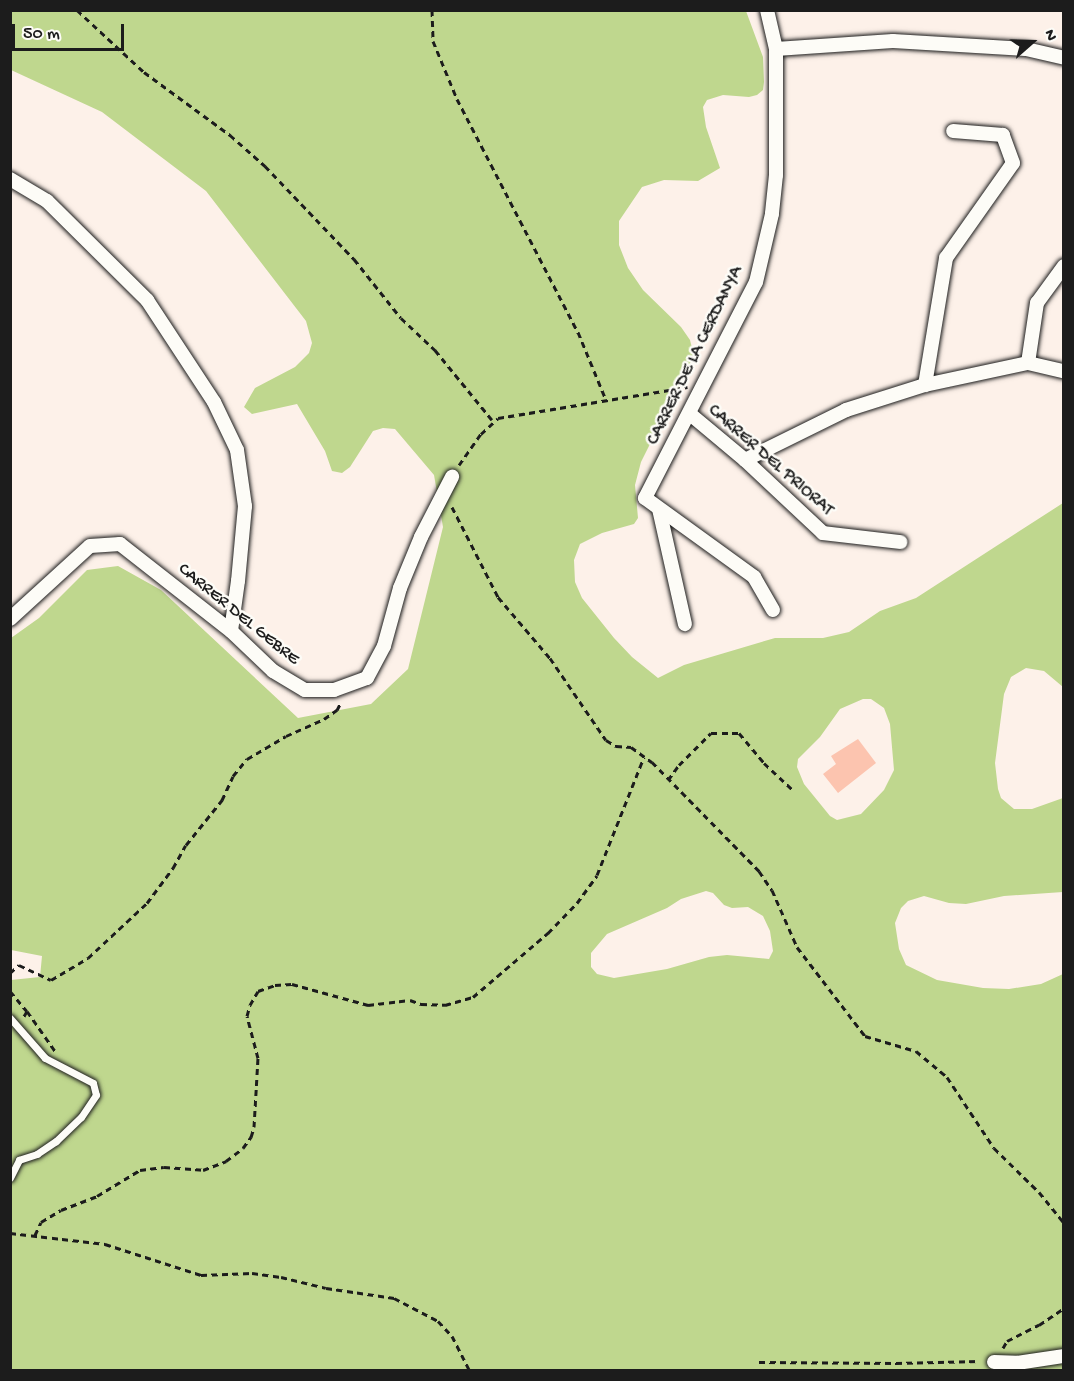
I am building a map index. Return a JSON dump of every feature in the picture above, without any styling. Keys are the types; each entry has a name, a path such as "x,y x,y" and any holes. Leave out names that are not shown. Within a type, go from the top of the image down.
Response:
{"street":[{"name":"CARRER DE LA CERDANYA","path":"659,509 645,498 756,282 772,214 776,175 776,49 767,10"},
{"path":"776,49 892,40 1026,49 1064,58"},
{"path":"925,385 946,258 1013,163 1003,135 953,131"},
{"path":"10,179 47,201 147,300 214,402 237,450 244,506 231,631"},
{"path":"1028,363 1037,303 1064,266"},
{"path":"745,460 846,410 925,385 1028,363 1064,371"},
{"name":"CARRER DEL PRIORAT","path":"690,414 745,460 823,533 900,542"},
{"name":"CARRER DEL GEBRE","path":"10,619 90,546 120,544 231,631 273,671 305,690 334,690 367,678 384,645 400,588 421,537 452,477"},
{"path":"659,509 754,577 773,610"},
{"path":"659,509 685,624"},
{"path":"994,1362 1017,1364 1064,1356"}],"lane":[{"path":"10,1178 19,1160 37,1154 56,1140 81,1117 96,1095 93,1083 45,1058 13,1018"}],"path":[{"path":"77,10 144,72 230,135 265,166 354,259 401,318 435,350 492,420"},
{"path":"432,10 433,41 457,99 578,332 606,400"},
{"path":"452,477 492,420 705,384"},
{"path":"444,492 498,597 550,658 606,740 616,746 631,747 644,757 759,871 772,890 797,947 865,1036 916,1052 947,1077 994,1148 1039,1192 1064,1222"},
{"path":"10,973 19,965 51,980 69,972 102,946 147,903 173,868 186,845 222,800 233,776 247,759 337,711 357,681"},
{"path":"668,780 679,765 711,733 739,733 764,763 793,790"},
{"path":"35,1235 41,1222 61,1210 97,1196 141,1170 164,1167 203,1170 218,1165 243,1148 251,1137 254,1127 258,1058 247,1016 258,991 275,985 292,984 369,1005 410,1000 421,1004 445,1005 473,997 548,933 577,903 597,875 644,757"},
{"path":"10,991 27,1011 21,1021 13,1018"},
{"path":"10,1233 127,1250 201,1275 281,1276 405,1302 446,1329 470,1371"},
{"path":"759,1362 896,1363 968,1359 994,1362 1007,1341 1039,1325 1064,1308"}],"green space":[{"path":"11,11 746,11 763,57 763,90 749,97 723,95 707,100 703,107 706,127 720,168 698,181 664,180 642,187 619,221 619,245 628,268 643,290 681,327 690,340 694,356 641,462 635,485 638,518 634,524 602,533 580,544 574,560 575,582 582,598 614,638 632,657 658,678 684,665 775,638 823,638 849,632 880,611 916,598 1063,503 1063,687 1044,671 1026,668 1011,677 1004,694 995,763 1001,798 1014,809 1032,809 1063,798 1063,892 1004,896 966,904 949,903 924,896 908,901 901,908 895,923 899,949 906,965 937,980 983,988 1009,989 1041,984 1063,974 1063,1370 11,1370 11,980 40,977 42,956 11,950 11,638 39,618 87,570 118,566 161,590 298,718 371,704 408,669 443,527 434,475 395,429 383,428 373,431 350,467 342,473 332,471 325,451 297,404 252,414 244,407 255,388 295,367 309,353 312,343 306,321 206,191 102,112 11,70","holes":["863,699 871,699 884,708 890,724 894,770 884,790 861,814 837,820 830,816 804,784 797,767 798,759 820,737 840,709","706,891 713,893 724,905 732,908 748,907 763,916 770,931 773,951 769,959 727,955 709,957 667,969 614,978 597,974 591,967 591,953 607,934 667,908 681,899"]}],"building":[{"path":"858,739 876,763 838,793 823,774 836,764 831,756"}]}
